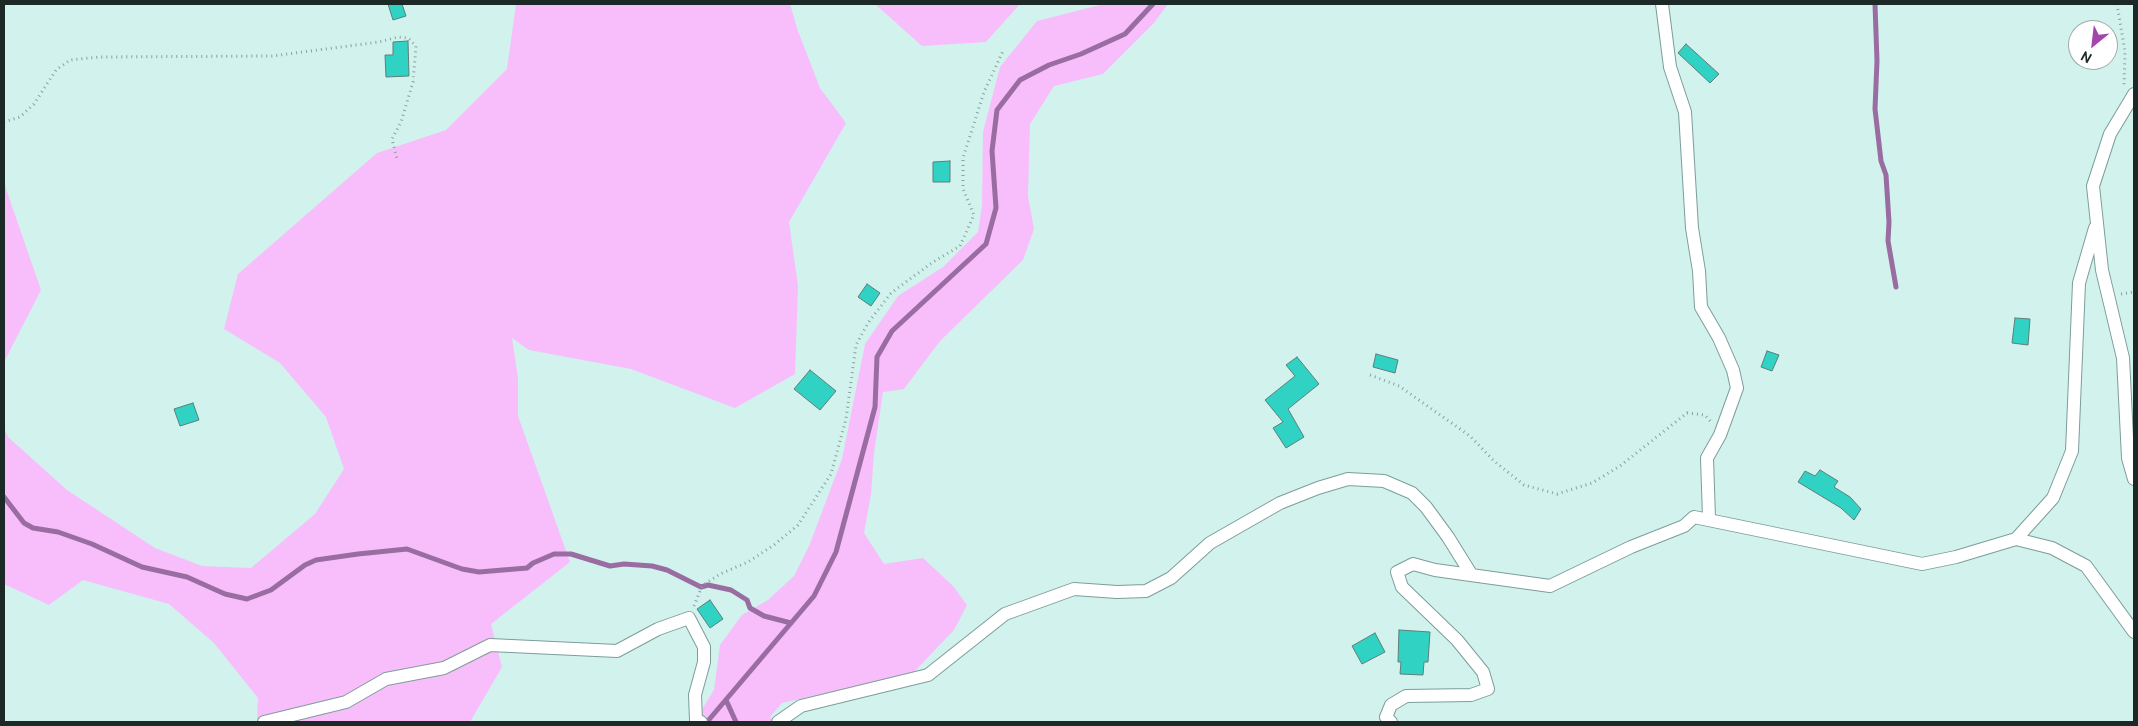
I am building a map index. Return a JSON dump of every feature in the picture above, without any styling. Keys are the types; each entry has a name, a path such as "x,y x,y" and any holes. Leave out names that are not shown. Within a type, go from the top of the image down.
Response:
{"street":[{"path":"1662,4 1670,67 1684,112 1692,228 1699,271 1701,307 1733,370 1737,388 1720,435 1707,458 1709,518"},
{"path":"2131,99 2110,134 2093,186 2102,270 2123,358 2128,458 2134,479"},
{"path":"2016,539 2053,498 2072,451 2079,282 2096,221"},
{"path":"778,722 801,706 928,674 1005,614 1065,592 1074,589 1117,592 1146,591 1171,578 1210,543 1280,503 1348,479 1384,481 1412,493 1426,507 1448,537 1471,574"},
{"path":"1391,722 1386,717 1391,705 1406,696 1472,695 1488,689 1483,672 1457,640 1402,587 1397,572 1412,564 1435,570 1550,586 1631,547 1684,526 1694,517 1709,518 1922,564 1956,557 2016,539 2052,548 2086,566 2134,632"},
{"path":"264,722 346,702 386,679 444,668 490,645 617,651 658,629 689,618 704,647 704,662 694,696 696,720 700,722"}],"path":[{"path":"2117,4 2125,52 2123,80 2131,99"},
{"path":"4,122 20,117 34,104 56,70 70,60 100,57 272,56 408,38 416,46 413,82 401,122 392,139 397,159"},
{"path":"689,618 702,586 720,574 748,562 774,545 798,525 831,474 846,418 856,345 868,323 891,293 933,262 960,246 974,215 963,189 963,158 984,92 1003,51"},
{"path":"1370,375 1399,386 1470,436 1494,461 1524,485 1557,494 1592,483 1687,413 1705,415 1720,435"}],"shaded area":[{"path":"516,4 790,4 798,31 820,88 846,123 789,222 798,286 795,374 735,408 631,369 529,350 512,338 518,378 518,416 570,562 491,624 502,667 470,722 257,722 258,698 214,643 169,604 83,580 49,605 4,584 4,428 8,437 67,490 155,548 202,566 251,568 315,514 344,469 326,417 280,363 224,329 238,274 377,153 446,130 507,69"},
{"path":"875,4 1020,4 986,42 922,46"},
{"path":"1104,4 1168,4 1154,23 1103,74 1054,86 1030,124 1028,196 1034,229 1023,260 940,341 904,389 883,392 874,453 871,494 864,533 884,564 923,558 953,586 967,605 954,630 913,673 782,703 770,717 774,722 694,722 714,690 720,645 742,615 768,600 794,576 809,546 842,459 865,344 898,296 943,267 978,232 982,205 983,132 1000,67 1037,21"},
{"path":"4,183 41,290 4,362"}],"building":[{"path":"388,4 402,4 406,16 393,20"},
{"path":"408,41 409,76 386,77 385,55 393,55 393,42"},
{"path":"1686,44 1719,74 1710,83 1678,53"},
{"path":"950,161 950,182 933,182 933,162"},
{"path":"867,284 880,293 871,306 858,297"},
{"path":"2015,318 2030,319 2028,345 2012,343"},
{"path":"1767,351 1779,355 1772,371 1761,367"},
{"path":"1376,354 1398,360 1395,373 1373,367"},
{"path":"1297,357 1319,384 1288,409 1304,437 1286,448 1273,428 1283,422 1265,400 1295,376 1286,365"},
{"path":"810,370 836,391 820,410 794,389"},
{"path":"193,403 199,420 180,426 174,409"},
{"path":"1820,470 1838,481 1834,487 1850,497 1861,509 1854,520 1841,508 1798,482 1805,471 1815,476"},
{"path":"710,600 723,619 710,628 697,609"},
{"path":"1399,630 1430,632 1428,662 1424,662 1423,675 1400,674 1401,662 1398,662"},
{"path":"1375,633 1385,652 1362,664 1352,646"}],"waterway":[{"path":"707,722 814,596 836,552 875,407 877,357 892,331 986,244 996,208 992,151 997,110 1020,80 1049,65 1081,54 1125,34 1153,4"},
{"path":"1875,4 1877,61 1875,109 1881,161 1886,175 1889,222 1888,241 1896,287"},
{"path":"4,497 24,523 33,528 58,532 92,544 142,567 187,577 225,594 247,599 271,590 305,565 316,560 358,554 407,549 462,569 479,572 527,568 533,563 554,554 571,554 610,566 624,564 652,566 667,570 701,587 708,585 731,590 747,600 750,608 764,616 791,623"},
{"path":"726,700 736,722"}]}
